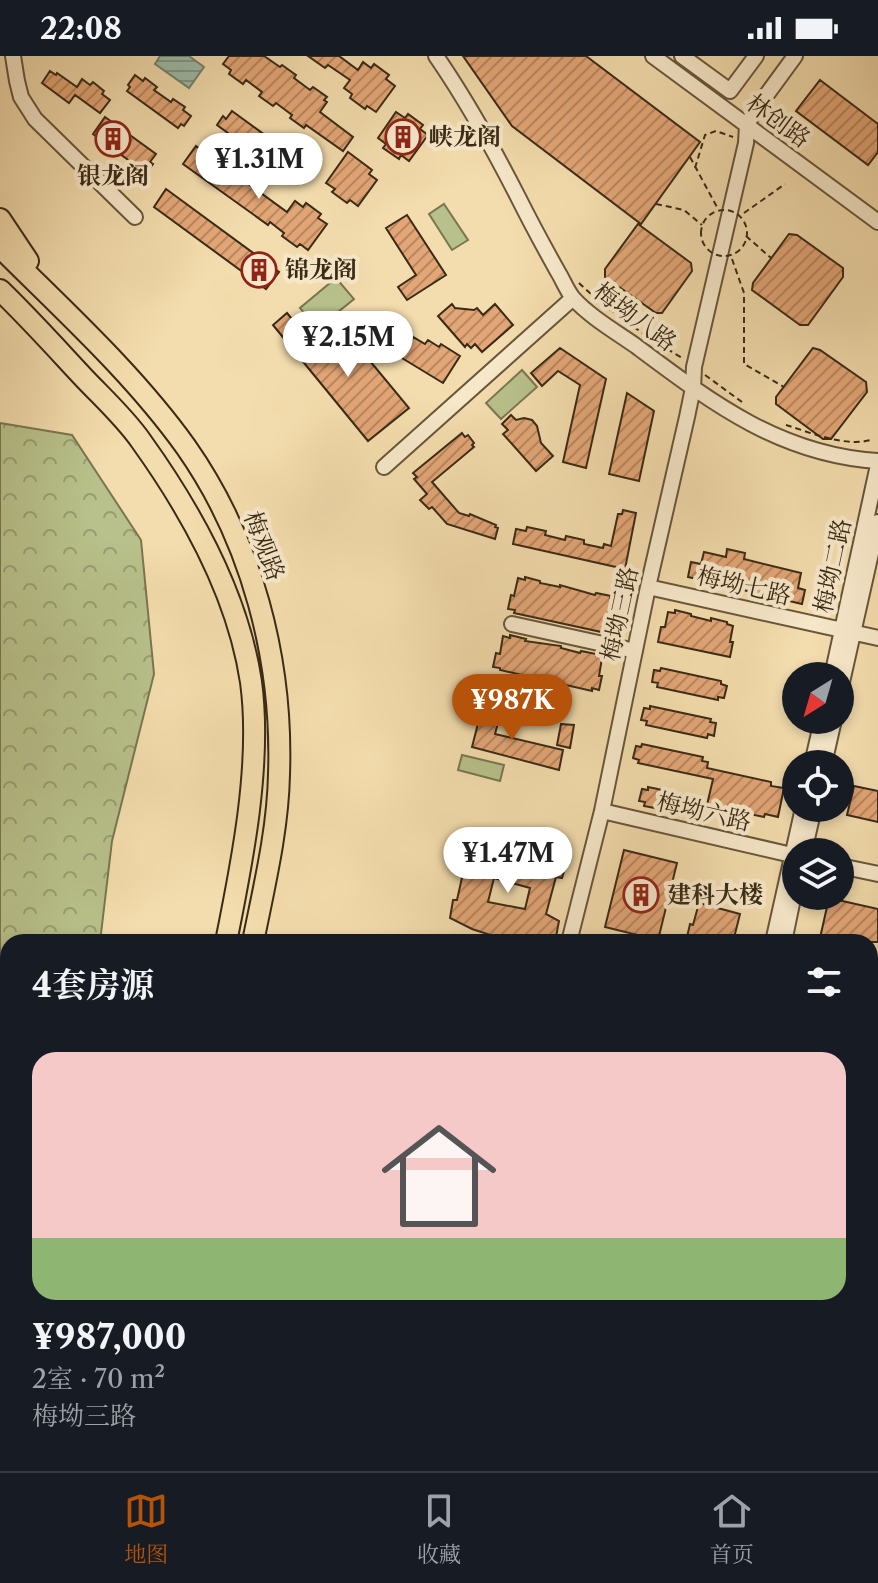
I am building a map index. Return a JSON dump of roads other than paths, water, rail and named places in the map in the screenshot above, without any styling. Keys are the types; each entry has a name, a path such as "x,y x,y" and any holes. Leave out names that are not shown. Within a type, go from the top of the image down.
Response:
{"highway":[{"path":"0,219 37,274 77,324"},
{"name":"梅观路","path":"0,247 139,389 186,448 237,538 254,586 270,649 279,731 279,777 265,884 255,934"},
{"path":"0,290 139,438 177,494 228,596 242,639 251,684 253,735 244,843 227,934"},
{"path":"0,308 93,388"}],"street":[{"path":"13,56 19,89 35,119 135,217"},
{"name":"梅坳八路","path":"436,56 497,155 573,298 693,388 758,429 856,460 878,463"},
{"name":"林创路","path":"653,56 878,222"},
{"path":"682,56 730,91 756,56"},
{"path":"747,125 795,56"},
{"name":"梅坳三路","path":"571,934 602,811 693,388 694,367 746,143 747,125"},
{"path":"384,467 573,298"},
{"name":"梅坳二路","path":"843,662 878,463"},
{"name":"梅坳二路","path":"837,662 878,522"},
{"name":"梅坳七路","path":"648,587 878,638"},
{"path":"512,624 635,651"},
{"name":"梅坳六路","path":"602,811 782,851"},
{"path":"854,869 878,874"},
{"path":"775,934 782,909"},
{"path":"786,934 791,910"}],"place":[{"name":"峡龙阁","path":"403,137"},
{"name":"银龙阁","path":"113,139"},
{"name":"锦龙阁","path":"259,270"},
{"name":"建科大楼","path":"641,895"}]}
